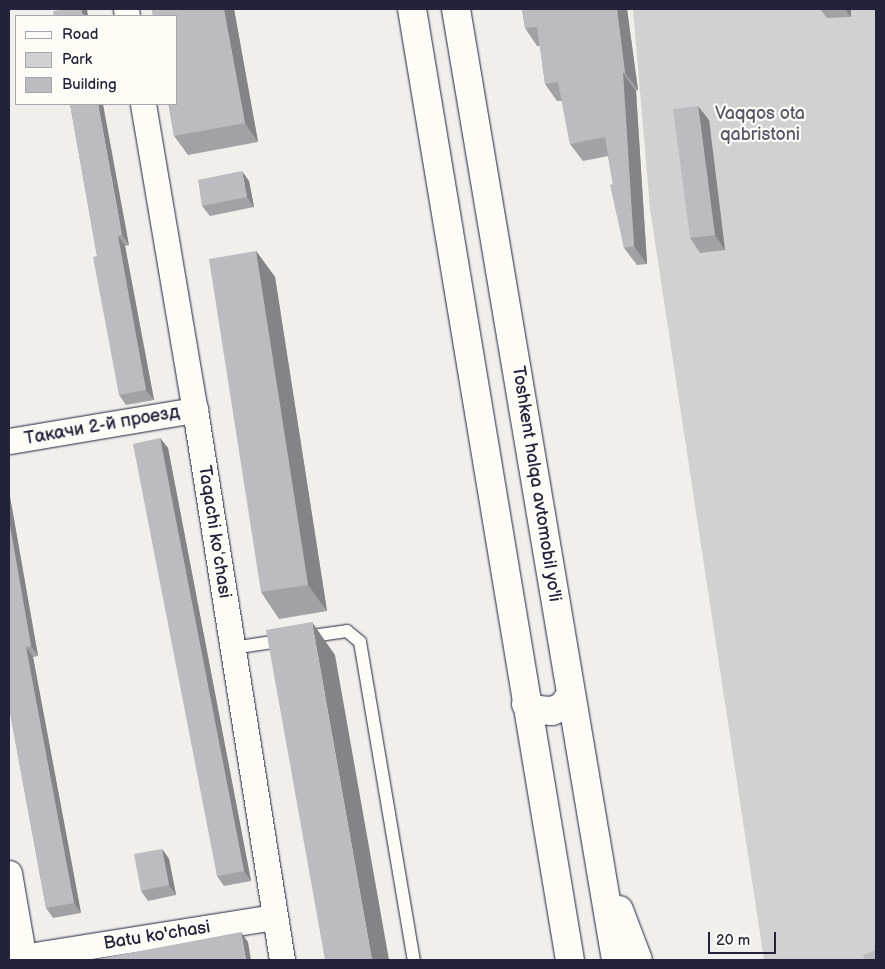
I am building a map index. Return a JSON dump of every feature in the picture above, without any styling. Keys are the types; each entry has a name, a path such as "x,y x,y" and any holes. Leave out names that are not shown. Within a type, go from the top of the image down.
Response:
{"highway":[{"path":"412,9 570,960"},
{"name":"Toshkent halqa avtomobil yo'li","path":"456,9 616,960"},
{"path":"526,704 538,710 552,711 562,706 571,695"},
{"path":"598,858 638,960"},
{"path":"554,870 562,960"}],"street":[{"name":"Taqachi koʻchasi","path":"143,105 195,410 282,960"},
{"name":"Такачи 2-й проезд","path":"9,441 195,410"},
{"path":"9,873 19,958"},
{"name":"Batu ko'chasi","path":"19,958 275,918"}],"lane":[{"path":"233,648 347,631 360,642 414,960"}],"green space":[{"name":"Vaqqos ota qabristoni","path":"633,9 876,9 876,960 764,960 650,209"}],"building":[{"path":"81,9 83,15 54,15 53,11"},
{"path":"152,9 224,9 245,123 174,136 169,105 178,105 178,15 153,15"},
{"path":"522,9 617,9 625,73 623,73 634,246 624,248 610,185 613,184 605,137 570,144 558,82 545,84 537,27 525,28"},
{"path":"70,105 98,105 122,235 118,236 146,390 119,395 93,257 97,256"},
{"path":"698,106 715,235 690,238 673,109"},
{"path":"242,171 247,197 202,206 198,180"},
{"path":"256,251 308,585 261,592 209,259"},
{"path":"160,438 244,871 217,876 133,444"},
{"path":"9,520 31,646 26,647 74,903 46,908 9,707"},
{"path":"312,622 372,960 325,960 266,630"},
{"path":"162,849 169,885 141,891 134,854"},
{"path":"241,932 246,960 93,960"},
{"path":"876,950 876,960 865,960 863,955"}]}
